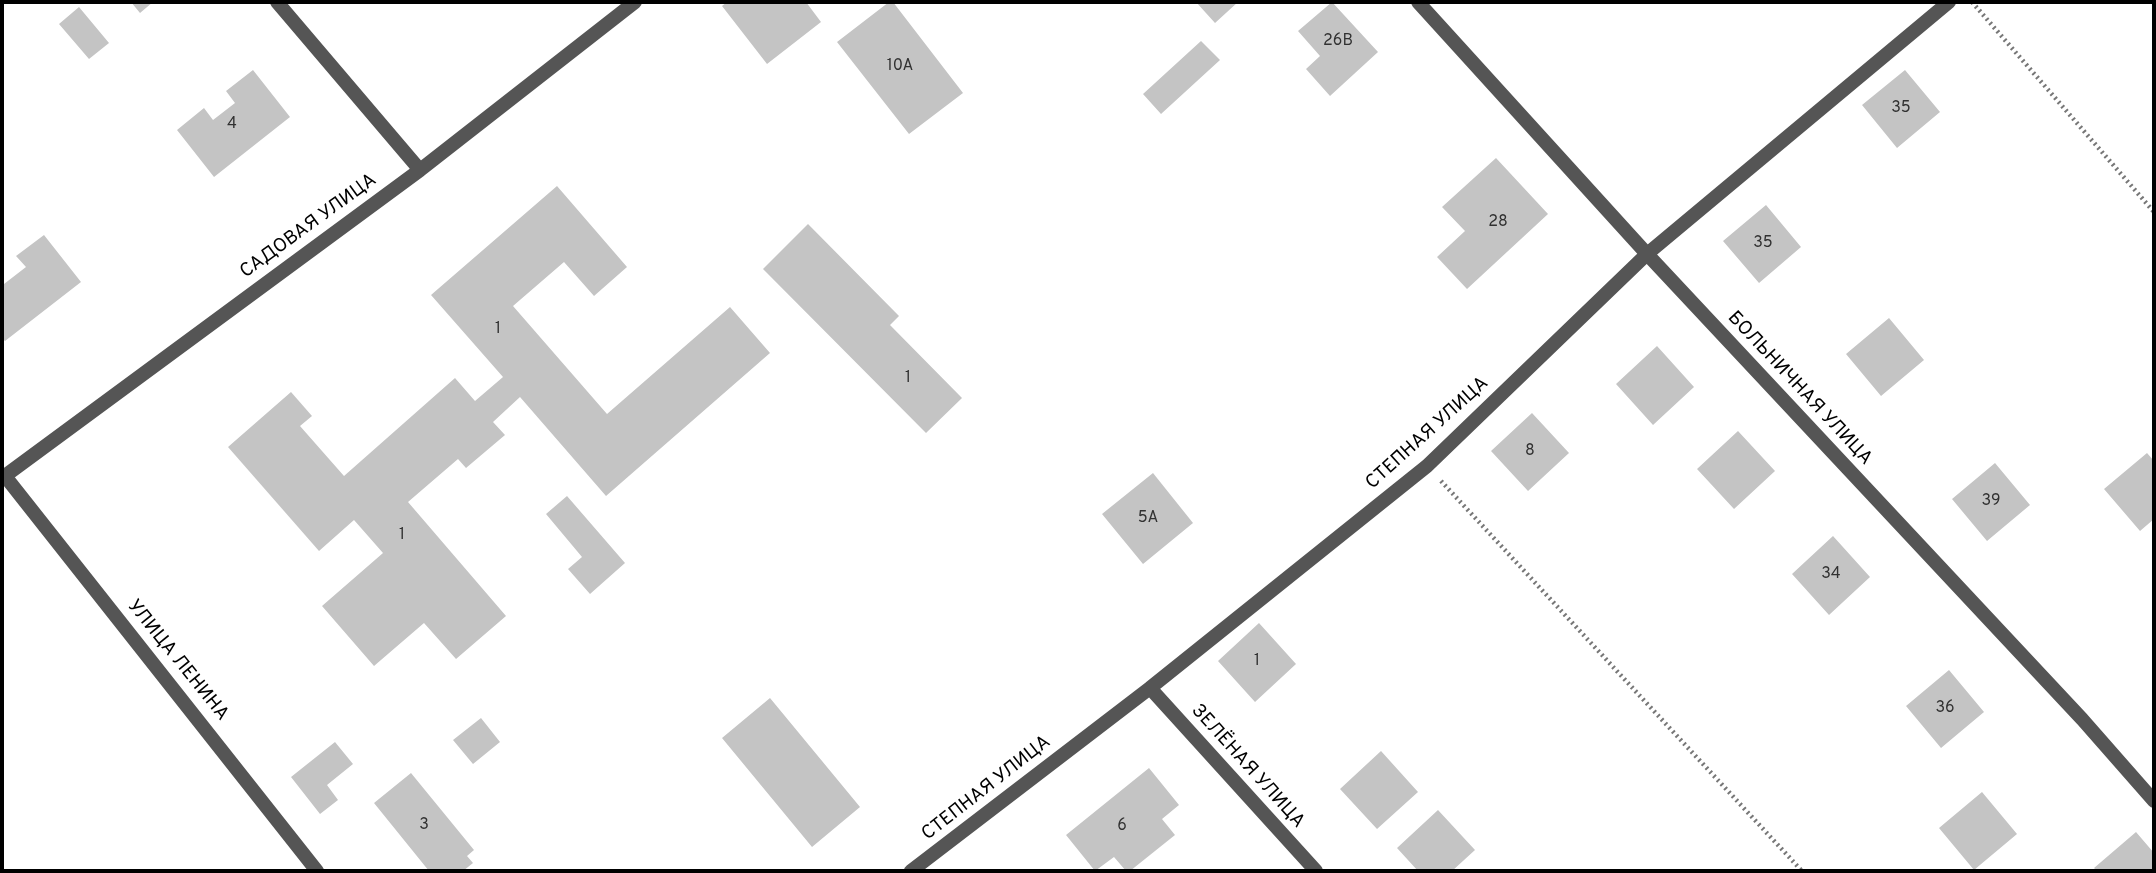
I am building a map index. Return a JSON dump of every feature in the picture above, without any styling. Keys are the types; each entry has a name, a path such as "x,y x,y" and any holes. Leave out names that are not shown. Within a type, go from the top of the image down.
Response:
{"street":[{"path":"277,2 420,170"},
{"name":"САДОВАЯ УЛИЦА","path":"3,477 420,170 635,2"},
{"name":"БОЛЬНИЧНАЯ УЛИЦА","path":"1419,2 1647,254 2082,719 2154,801"},
{"name":"СТЕПНАЯ УЛИЦА","path":"911,871 1150,688 1427,466 1647,254 1949,2"},
{"name":"УЛИЦА ЛЕНИНА","path":"3,477 317,871"},
{"name":"ЗЕЛЁНАЯ УЛИЦА","path":"1150,688 1317,871"}],"path":[{"path":"1972,2 2154,212"},
{"path":"1427,466 1802,871"}],"building":[{"path":"131,2 153,2 140,13"},
{"path":"727,2 806,2 821,22 767,64 722,6"},
{"path":"889,2 893,2 963,93 909,134 837,42"},
{"path":"1196,2 1238,2 1215,23"},
{"path":"1332,2 1378,52 1330,96 1306,69 1320,56 1298,31"},
{"path":"79,7 109,43 89,59 59,24"},
{"path":"1201,41 1220,60 1161,114 1143,94"},
{"path":"253,70 290,117 214,177 177,130 204,108 213,120 235,103 226,91"},
{"path":"1905,70 1940,112 1897,148 1862,105"},
{"path":"1496,158 1548,214 1467,289 1437,257 1465,231 1442,207"},
{"path":"557,186 627,267 594,296 564,262 513,306 607,414 730,307 770,353 606,496 520,397 493,422 505,435 466,468 458,459 408,502 506,616 456,659 424,623 374,666 322,606 383,553 354,520 319,551 228,447 291,392 312,416 300,426 344,476 455,378 475,401 503,377 431,295"},
{"path":"1766,205 1801,247 1759,283 1723,241"},
{"path":"808,224 899,316 890,325 962,398 926,433 763,269"},
{"path":"44,235 81,282 5,341 2,338 2,281 4,284 26,267 16,256"},
{"path":"1889,318 1924,360 1881,396 1846,354"},
{"path":"1657,346 1694,387 1653,425 1616,384"},
{"path":"1532,413 1569,453 1528,491 1491,451"},
{"path":"1738,431 1775,471 1734,509 1697,469"},
{"path":"2147,453 2154,461 2154,519 2140,531 2104,489"},
{"path":"1995,463 2030,505 1987,541 1952,499"},
{"path":"1153,473 1193,523 1143,564 1102,514"},
{"path":"567,496 625,563 590,594 568,569 582,557 546,514"},
{"path":"1833,536 1870,577 1829,615 1792,574"},
{"path":"1259,623 1296,664 1255,702 1218,661"},
{"path":"1949,670 1984,712 1941,748 1906,706"},
{"path":"770,698 860,807 812,847 722,738"},
{"path":"481,718 500,742 473,764 453,740"},
{"path":"335,742 353,764 327,785 338,800 320,814 291,777"},
{"path":"1381,751 1418,792 1377,829 1340,789"},
{"path":"1149,768 1179,805 1162,819 1175,835 1130,871 1126,871 1114,857 1095,871 1066,835"},
{"path":"411,773 474,850 467,856 473,863 463,871 429,871 374,803"},
{"path":"1982,792 2017,834 1974,870 1939,828"},
{"path":"1438,810 1475,850 1452,871 1418,871 1397,848"},
{"path":"2136,832 2154,853 2154,871 2097,871 2094,868"}]}
